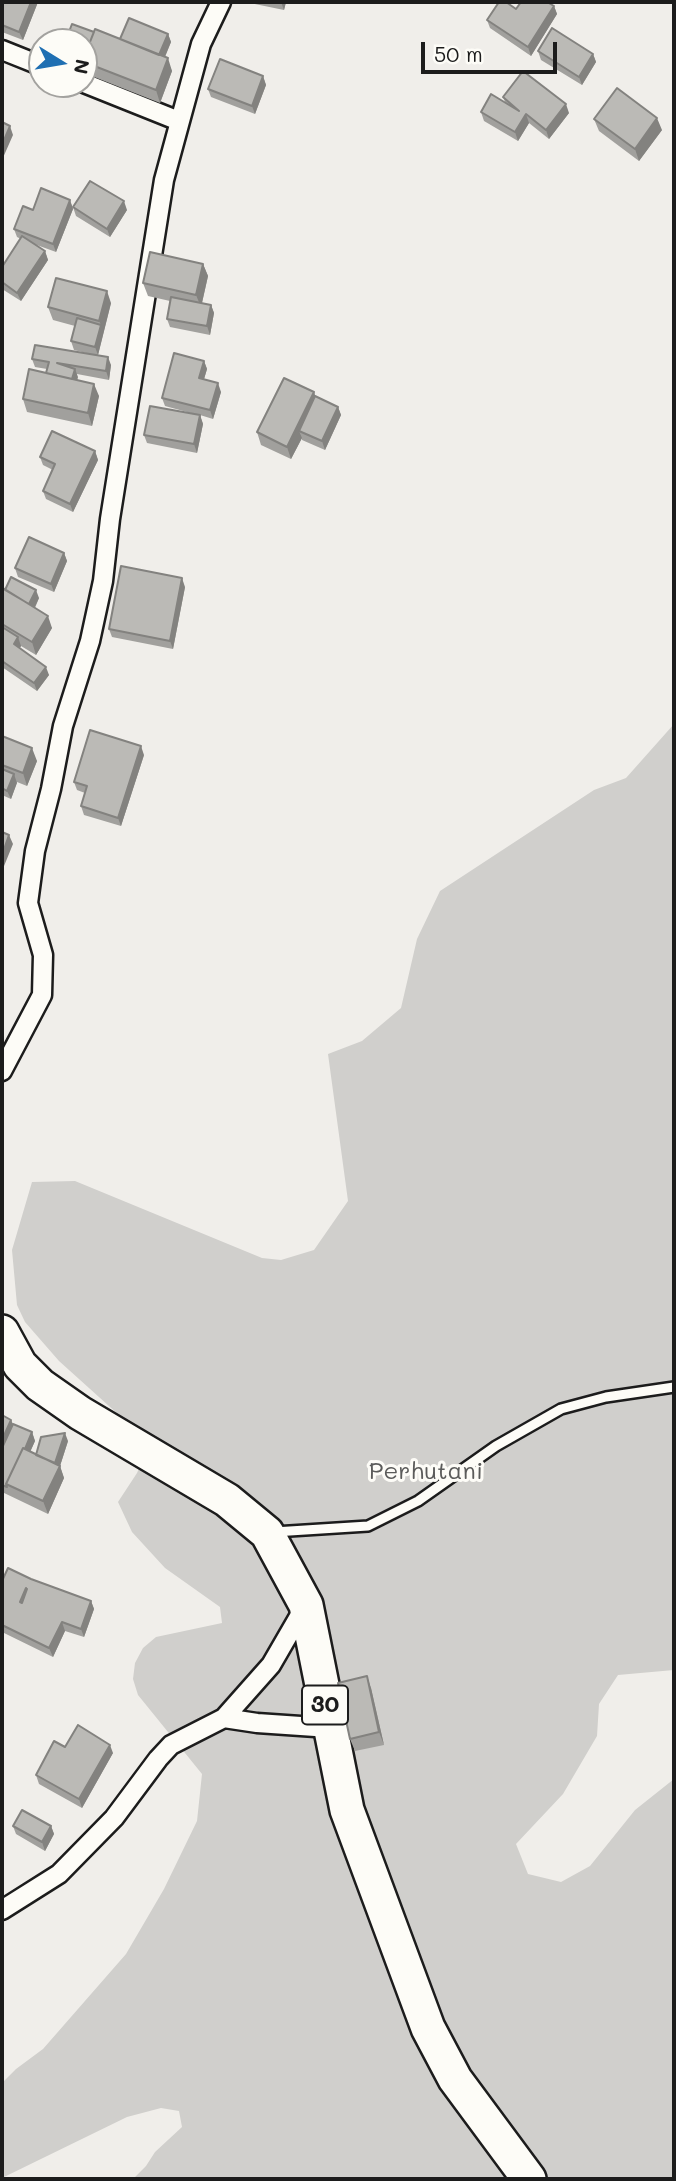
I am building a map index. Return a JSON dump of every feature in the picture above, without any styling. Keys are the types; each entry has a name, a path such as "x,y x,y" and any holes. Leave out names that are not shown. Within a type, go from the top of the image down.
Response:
{"highway":[{"name":"30","path":"2,1332 20,1365 40,1385 80,1413 228,1500 267,1533 306,1605 347,1810 428,2028 455,2079 529,2179"}],"street":[{"path":"2,1071 42,995 43,954 28,904 35,851 63,726 90,641 103,582 110,519 164,180 201,44 221,2"},
{"path":"2,50 28,60"},
{"path":"98,89 179,121"},
{"path":"2,1910 59,1874 114,1818 171,1745 224,1718 271,1665 306,1605"},
{"path":"224,1718 330,1728"}],"lane":[{"path":"267,1533 368,1526 418,1501 496,1446 561,1409 606,1397 674,1387"}],"green space":[{"name":"Perhutani","path":"674,724 674,1670 618,1675 599,1704 597,1736 563,1794 516,1844 528,1874 561,1882 590,1866 635,1810 674,1779 674,2179 133,2179 155,2152 182,2127 179,2111 161,2108 127,2117 2,2178 2,2083 43,2049 126,1954 164,1889 197,1821 202,1774 138,1695 133,1679 135,1663 143,1648 156,1637 222,1623 220,1607 165,1568 132,1532 118,1502 137,1473 150,1443 59,1361 25,1322 17,1305 12,1250 32,1182 75,1181 262,1258 281,1260 314,1250 348,1201 328,1054 362,1041 401,1008 417,939 440,891 594,790 626,778"}],"building":[{"path":"2,2 31,2 19,32 2,25"},
{"path":"499,2 506,2 516,9 521,2 547,2 554,6 528,47 487,20"},
{"path":"129,18 168,34 159,55 120,39"},
{"path":"552,28 593,54 579,77 538,51"},
{"path":"98,30 168,58 156,90 98,67"},
{"path":"220,59 263,76 252,106 208,89"},
{"path":"523,71 566,104 546,130 526,114 515,132 481,112 491,94 519,111 503,97"},
{"path":"617,88 657,118 635,149 594,119"},
{"path":"2,122 10,126 2,145"},
{"path":"90,181 124,201 107,229 73,207"},
{"path":"41,188 70,200 53,244 14,229 23,206 33,210"},
{"path":"22,236 45,251 17,293 2,282 2,267"},
{"path":"150,252 203,264 196,295 143,283"},
{"path":"56,278 107,291 99,321 48,307"},
{"path":"171,297 211,305 207,326 167,319"},
{"path":"77,318 101,325 95,347 71,341"},
{"path":"35,345 108,357 106,371 57,363 75,369 72,379 46,373 49,362 32,359"},
{"path":"174,353 204,361 199,378 218,383 210,410 162,398"},
{"path":"29,369 94,384 88,413 23,399"},
{"path":"284,378 314,392 287,447 257,432"},
{"path":"315,396 338,407 322,441 299,431"},
{"path":"150,406 200,415 194,444 144,435"},
{"path":"52,431 95,451 70,504 43,491 55,464 40,457"},
{"path":"29,537 64,553 51,584 15,568"},
{"path":"121,566 182,578 170,641 109,629"},
{"path":"11,577 36,590 29,604 5,590"},
{"path":"3,588 48,616 32,642 2,624"},
{"path":"2,627 18,637 14,644 46,667 34,683 2,661"},
{"path":"90,730 141,746 118,818 81,806 87,786 74,782"},
{"path":"2,736 32,748 23,773 2,765"},
{"path":"2,769 14,774 7,791 2,788"},
{"path":"2,832 9,835 2,855"},
{"path":"2,1415 11,1420 2,1440"},
{"path":"13,1424 32,1432 6,1484 7,1487 2,1485 2,1448"},
{"path":"65,1433 55,1463 36,1455 41,1437"},
{"path":"23,1448 60,1466 43,1501 6,1484"},
{"path":"8,1568 91,1601 81,1629 62,1622 49,1648 2,1625 2,1581"},
{"path":"367,1676 379,1732 350,1739 338,1683"},
{"path":"78,1725 110,1745 79,1799 36,1775 54,1741 65,1747"},
{"path":"22,1810 51,1826 42,1842 13,1826"}]}
